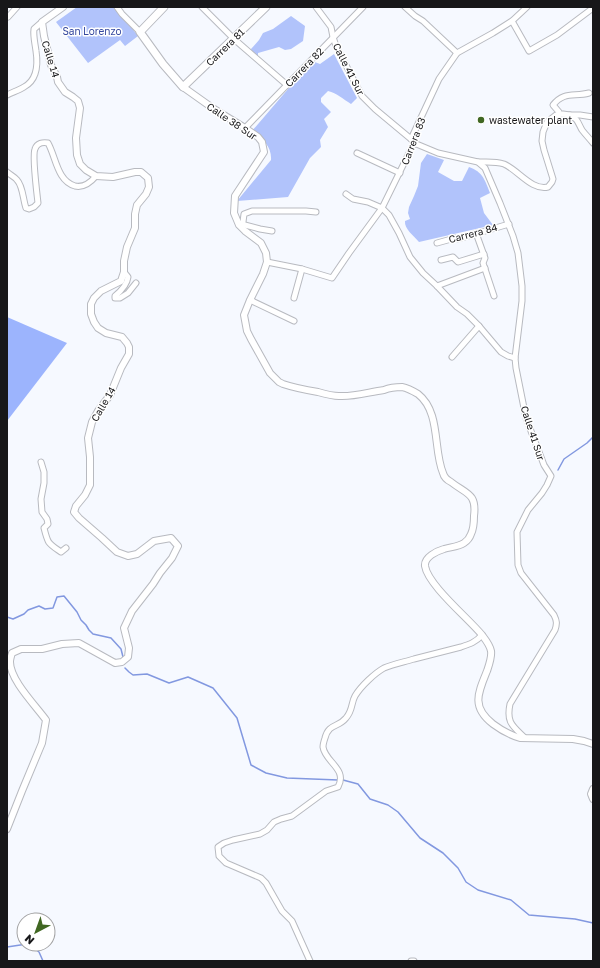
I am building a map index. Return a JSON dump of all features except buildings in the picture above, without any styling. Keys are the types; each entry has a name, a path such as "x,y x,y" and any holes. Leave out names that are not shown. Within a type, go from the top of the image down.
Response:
{"main road":[{"path":"140,32 164,7"},
{"name":"Carrera 81","path":"183,87 266,7"},
{"name":"Calle 38 Sur","path":"140,32 163,64 183,87"}],"street":[{"path":"8,17 17,7"},
{"path":"7,95 25,87 32,81 36,72 37,60 33,35 34,29 63,7"},
{"name":"Calle 38 Sur","path":"117,7 140,32"},
{"path":"202,7 234,38 288,85"},
{"name":"Calle 41 Sur","path":"316,7 332,27 336,46 362,96 367,102 413,141 438,153 478,162 484,168 509,224 518,253 522,286 522,301 515,358 516,368 526,418 544,465 551,476 542,493 528,510 517,532 518,565 520,573 554,615 557,625 510,704 508,716 509,720 525,738"},
{"name":"Carrera 82","path":"245,128 363,7"},
{"path":"405,7 457,53"},
{"name":"Carrera 83","path":"302,269 332,278 382,208 400,173 440,79 457,53 512,21 527,7"},
{"path":"512,21 529,51 557,35 593,8"},
{"name":"Calle 14","path":"42,22 51,65 58,82 65,92 78,101 80,108 76,138 78,159 82,167 96,176"},
{"name":"Calle 38 Sur","path":"183,87 214,109 245,128 262,142 264,152 235,196 234,213 240,224"},
{"path":"559,114 553,105 556,101 566,95 580,95 589,93"},
{"path":"478,162 492,161 505,165 530,182 546,188 550,185 553,179 542,141 543,132 547,122 559,114 580,115 593,118"},
{"path":"570,115 578,121 593,142"},
{"path":"7,172 21,185 24,202 26,208 29,209 38,203 34,160 35,149 39,144 44,142 48,143 52,149 56,164 62,176 68,183 75,186 81,187 90,183 96,176 113,178 135,172 141,172 148,178 149,187 146,194 137,205 135,214 135,228 127,247 124,261 124,272 128,277 127,281 115,298 120,298 128,293 136,283"},
{"path":"357,153 400,173"},
{"path":"346,194 353,199 368,202 382,208 389,216 399,233 410,257 423,273 479,326 501,352 515,358"},
{"path":"240,224 243,222 244,214 252,211 316,212"},
{"path":"240,224 272,231"},
{"path":"240,224 245,231 261,242 266,253 267,262 263,274 244,315 247,331 270,374 283,384 338,396 402,387 410,389 422,398 430,411 435,429 442,473 448,480 470,496 474,502 475,508 472,533 468,539 461,544 443,549 433,554 425,560 425,566 429,577 438,589 482,635 491,651 490,663 478,692 478,706 481,712 495,725 513,736 525,738 540,737 573,739 593,744"},
{"name":"Carrera 84","path":"437,243 455,238 458,239 509,224"},
{"path":"476,233 484,254 485,258 483,263 494,296"},
{"path":"441,260 453,257 458,262 484,254"},
{"path":"267,262 302,269 294,298"},
{"path":"437,286 485,268"},
{"name":"Calle 14","path":"7,830 42,743 46,720 15,679 10,663 12,653 21,649 42,649 62,644 79,643 115,663 122,662 128,657 129,648 124,628 132,611 172,558 178,546 171,538 154,541 137,554 128,556 117,552 74,512 76,506 85,495 90,485 88,438 92,422 110,395 121,368 129,354 129,347 122,337 106,333 98,328 91,314 92,304 94,298 101,291 122,281 124,272"},
{"path":"250,300 294,321"},
{"path":"452,357 479,326"},
{"path":"41,462 44,472 44,483 41,499 42,512 47,519 48,524 44,528 48,544 61,552 66,548"},
{"path":"310,961 292,921 282,911 262,878 226,863 219,856 218,847 233,840 260,834 267,830 274,822 292,816 326,791 338,787 341,782 341,778 338,770 323,749 325,739 329,729 345,720 351,711 355,696 370,679 384,668 398,663 461,648 478,640 482,635"},
{"path":"593,789 591,794 593,799"}],"green space":[{"name":"San Lorenzo","path":"77,7 116,7 138,36 125,46 120,40 88,63 56,22"},
{"path":"291,16 305,26 303,41 291,49 285,50 279,47 258,53 258,58 252,55 251,49 263,33 273,29"},
{"path":"334,54 357,98 351,104 328,91 321,98 321,102 331,112 324,119 328,127 320,140 321,147 310,158 288,197 237,201 271,160 270,151 266,143 252,131 312,61 320,64"},
{"path":"427,154 444,160 438,172 454,181 462,181 469,167 480,174 485,180 490,193 480,198 484,213 493,225 419,242 412,235 406,227 405,221 410,219 408,213 409,207 418,186 421,163"}],"shaded area":[{"path":"7,317 67,343 7,421"}],"waterway":[{"path":"558,470 564,459 593,437"},
{"path":"7,617 13,619 24,614 28,610 39,606 45,609 53,608 57,597 64,596 89,630 93,634 111,638 121,649 123,657"},
{"path":"125,668 133,675 147,674 169,683 188,677 213,688 237,718 251,765 266,773 287,778 338,780"},
{"path":"343,780 358,784 370,799 388,805 398,812 420,838 443,853 458,868 466,882 478,890 511,900 529,915 575,919 593,923"},
{"path":"7,947 16,946"},
{"path":"39,952 43,961"}],"place":[{"name":"wastewater plant","path":"481,120"}]}
